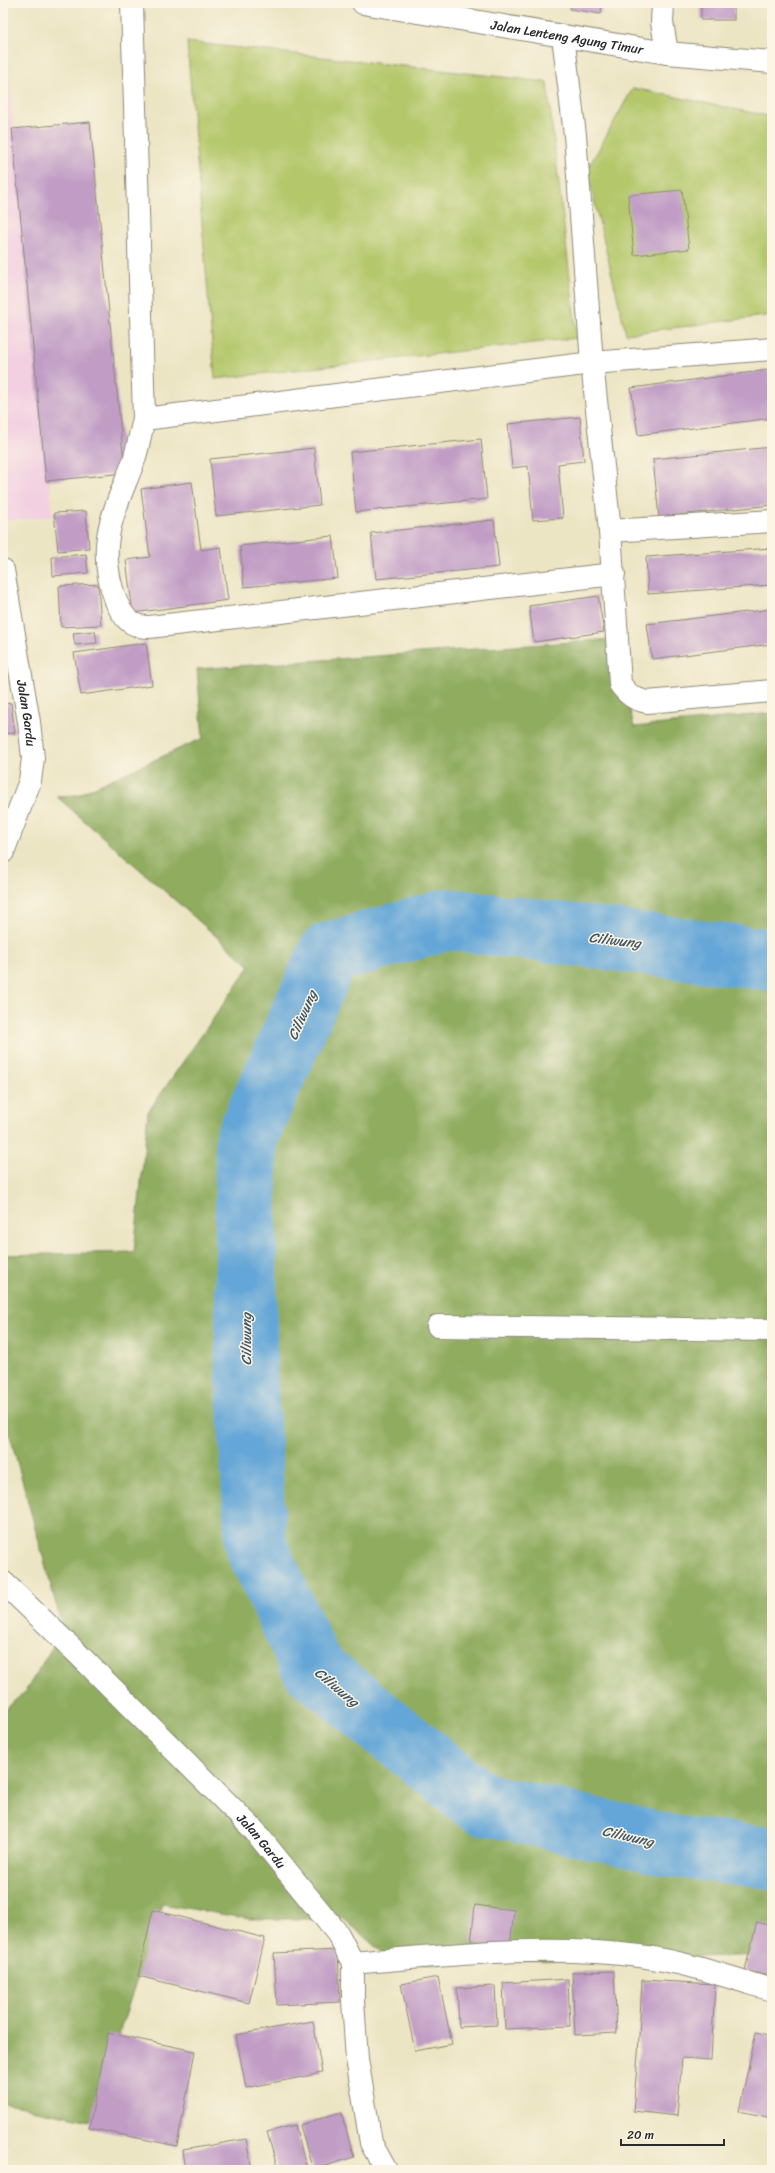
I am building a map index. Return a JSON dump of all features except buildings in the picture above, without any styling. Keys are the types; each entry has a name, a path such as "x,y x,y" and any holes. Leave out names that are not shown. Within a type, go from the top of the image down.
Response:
{"street":[{"path":"132,3 144,419 134,462 114,510 107,537 106,562 120,611 128,621 137,626 148,627 614,574"},
{"name":"Jalan Lenteng Agung Timur","path":"363,3 667,53 772,62"},
{"path":"663,3 662,22 667,53"},
{"path":"563,36 576,136 592,362 614,574 620,684 627,694 635,699 647,702 772,691"},
{"path":"144,419 592,362 772,349"},
{"path":"610,531 772,521"},
{"name":"Jalan Gardu","path":"3,570 29,722 33,758 30,781 3,852"},
{"path":"438,1326 772,1330"},
{"name":"Jalan Gardu","path":"3,1582 77,1653 253,1829 338,1934 353,1963 353,2001 357,2059 371,2143 386,2170"},
{"path":"353,1963 494,1951 599,1953 640,1956 680,1963 772,1990"}],"shaded area":[{"path":"3,23 53,516 3,521"}],"green space":[{"path":"187,42 547,82 577,338 215,379"},
{"path":"633,88 772,117 772,315 626,334 587,170"},
{"path":"613,639 634,727 772,713 772,1955 395,1964 344,1919 250,1919 162,1904 90,2121 3,2103 3,1712 26,1690 63,1630 3,1410 3,1255 134,1252 148,1112 250,966 56,796 77,795 203,738 197,669"}],"waterway":[{"name":"Ciliwung","path":"772,960 449,919 329,953 246,1139 246,1367 256,1546 312,1667 480,1803 677,1847 772,1858"}]}
